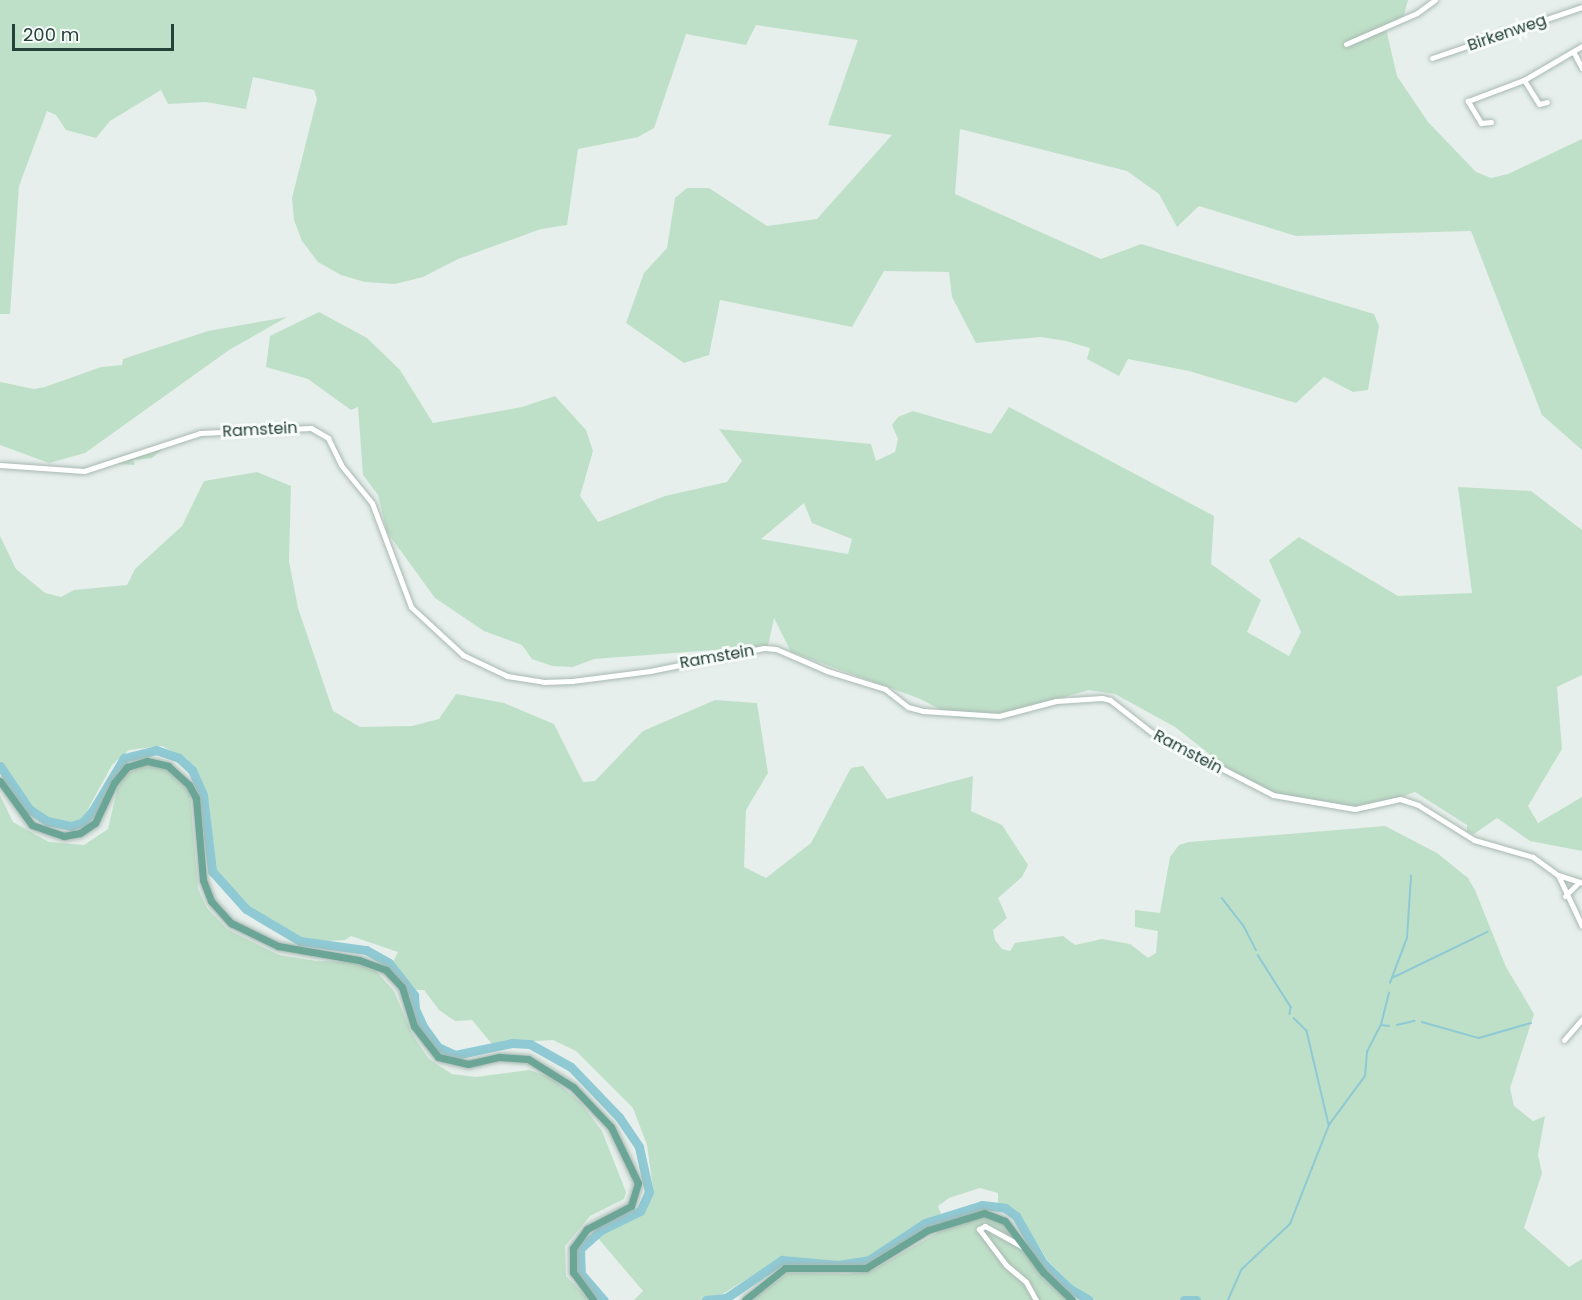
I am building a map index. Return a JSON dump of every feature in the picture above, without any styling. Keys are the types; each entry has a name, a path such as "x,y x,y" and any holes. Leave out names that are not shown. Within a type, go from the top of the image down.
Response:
{"main road":[{"path":"0,781 32,825 54,835 64,836 80,832 94,823 114,783 127,767 147,761 168,766 189,785 196,798 203,880 211,901 231,923 279,946 359,960 386,970 402,987 414,1026 438,1057 468,1064 499,1058 528,1059 573,1087 611,1127 638,1183 631,1206 587,1229 573,1248 573,1272 593,1300"},
{"path":"746,1300 785,1268 866,1268 928,1230 969,1215 996,1215 1014,1231 1043,1272 1072,1300"}],"street":[{"path":"1346,44 1416,13 1435,0"},
{"name":"Birkenweg","path":"1432,58 1582,7"},
{"path":"1491,122 1481,123 1468,100 1524,80 1574,54 1582,46"},
{"path":"1574,54 1582,68"},
{"path":"1524,80 1539,104 1547,102"},
{"name":"Ramstein","path":"0,465 84,471 200,433 311,428 328,438 341,465 372,503 389,556 411,607 463,655 507,676 543,682 572,681 650,671 764,648 776,649 827,671 885,689 909,707 923,711 999,716 1056,701 1102,698 1110,700 1150,732 1273,795 1355,809 1400,799 1418,805 1474,840 1533,857 1558,875 1580,883"},
{"path":"1558,875 1565,896 1582,926"},
{"path":"1565,896 1580,883"},
{"path":"1564,1040 1582,1019"},
{"path":"1025,1248 980,1226 979,1232 1026,1282 1036,1300"}],"green space":[{"path":"0,0 1408,0 1404,15 1386,29 1397,76 1428,122 1476,172 1491,178 1508,174 1582,139 1582,450 1542,415 1471,231 1296,236 1199,206 1177,227 1159,194 1127,171 960,129 955,194 1101,259 1141,244 1374,314 1379,326 1368,390 1353,392 1324,377 1296,403 1189,371 1128,359 1119,376 1087,359 1090,348 1066,341 1041,337 976,343 952,297 949,272 884,271 852,327 720,300 709,355 684,363 626,323 644,273 667,248 675,198 687,188 709,188 767,226 817,219 892,135 828,125 858,40 756,25 746,45 686,34 654,128 638,137 578,149 567,225 541,229 458,259 423,277 395,284 365,282 341,275 318,262 302,241 294,220 292,198 317,99 314,90 253,77 246,109 206,102 168,104 161,90 110,121 96,138 66,130 56,115 47,111 19,186 10,314 0,314"},
{"path":"319,312 367,338 400,370 433,423 522,407 555,396 586,430 593,451 580,496 598,522 665,496 727,482 742,461 719,429 871,444 876,461 895,452 898,439 892,425 898,417 913,411 991,434 1009,407 1214,516 1211,564 1261,600 1247,632 1289,656 1301,632 1269,560 1299,537 1398,596 1472,593 1458,487 1531,491 1582,530 1582,675 1557,687 1562,749 1528,806 1538,823 1582,797 1582,851 1530,841 1497,818 1474,834 1467,832 1467,825 1415,792 1362,812 1254,789 1175,727 1115,694 1089,690 999,716 958,718 918,698 791,652 774,618 768,646 594,659 573,667 552,666 532,659 522,645 484,631 435,598 387,532 378,495 363,475 358,407 351,410 308,379 266,367 270,336","holes":["804,503 812,523 852,539 848,554 761,539"]},
{"path":"287,317 229,350 85,453 49,463 0,445 0,382 34,389 45,387 101,367 122,365 123,359 208,331"},
{"path":"165,447 152,458 133,460 135,465 115,464"},
{"path":"257,472 291,486 289,561 298,608 333,711 360,727 412,726 439,719 456,694 504,703 554,724 583,782 595,781 643,731 715,700 757,703 768,773 746,810 744,867 766,878 811,843 851,768 863,766 887,799 973,776 971,811 1002,825 1028,865 1022,877 998,898 1007,918 993,930 995,940 1002,949 1010,951 1015,943 1063,936 1075,945 1102,939 1130,944 1148,958 1156,953 1158,931 1135,927 1135,910 1160,913 1170,857 1179,845 1189,842 1385,826 1437,853 1468,878 1506,967 1534,1014 1510,1088 1514,1106 1533,1121 1545,1116 1538,1155 1542,1173 1524,1228 1569,1267 1582,1259 1582,1300 1095,1300 1072,1285 1048,1261 1021,1217 998,1203 998,1193 980,1188 949,1198 938,1206 941,1214 908,1230 868,1259 838,1263 782,1257 723,1294 701,1300 634,1300 643,1291 597,1237 637,1217 647,1207 653,1189 647,1145 633,1108 576,1051 553,1040 492,1044 472,1020 455,1021 439,1010 424,990 413,990 393,962 398,952 351,936 345,940 310,942 283,930 242,903 215,869 209,803 197,772 186,758 162,746 129,750 112,765 82,820 69,824 42,816 31,807 0,761 0,536 16,569 45,593 61,597 74,590 127,585 135,569 182,526 204,481"},
{"path":"143,766 162,767 178,775 190,793 198,889 207,908 227,929 279,955 316,961 356,962 376,971 394,991 412,1034 429,1059 452,1074 476,1077 529,1070 550,1077 580,1102 602,1131 626,1192 624,1199 590,1216 565,1246 566,1276 589,1300 0,1300 0,795 13,822 49,842 84,845 108,829 117,790 126,774"},
{"path":"987,1216 1004,1224 1020,1244 1013,1245 1024,1252 1043,1278 1068,1300 752,1300 788,1273 849,1274 873,1270 951,1225"}],"waterway":[{"path":"0,766 29,809 47,821 71,826 83,822 93,810 124,758 156,750 179,758 192,770 203,795 212,871 246,909 300,941 366,950 389,963 414,995 415,1009 424,1028 438,1047 455,1055 512,1043 530,1044 571,1067 619,1117 639,1147 649,1192 640,1211 601,1230 580,1249 581,1274 604,1300"},
{"path":"1390,983 1407,938 1411,876"},
{"path":"1222,898 1244,926 1256,950"},
{"path":"1392,978 1487,932"},
{"path":"1258,955 1291,1007 1290,1014"},
{"path":"1228,1300 1242,1269 1290,1224 1329,1125 1365,1076 1367,1052 1381,1025 1389,993"},
{"path":"1294,1018 1307,1031 1329,1125"},
{"path":"1397,1025 1415,1021"},
{"path":"1422,1022 1479,1038 1531,1023"},
{"path":"1381,1025 1389,1026"},
{"path":"706,1300 726,1298 782,1260 838,1265 869,1260 925,1223 982,1205 1005,1208 1016,1216 1043,1263 1069,1288 1089,1300"},
{"path":"1184,1300 1196,1300"}]}
